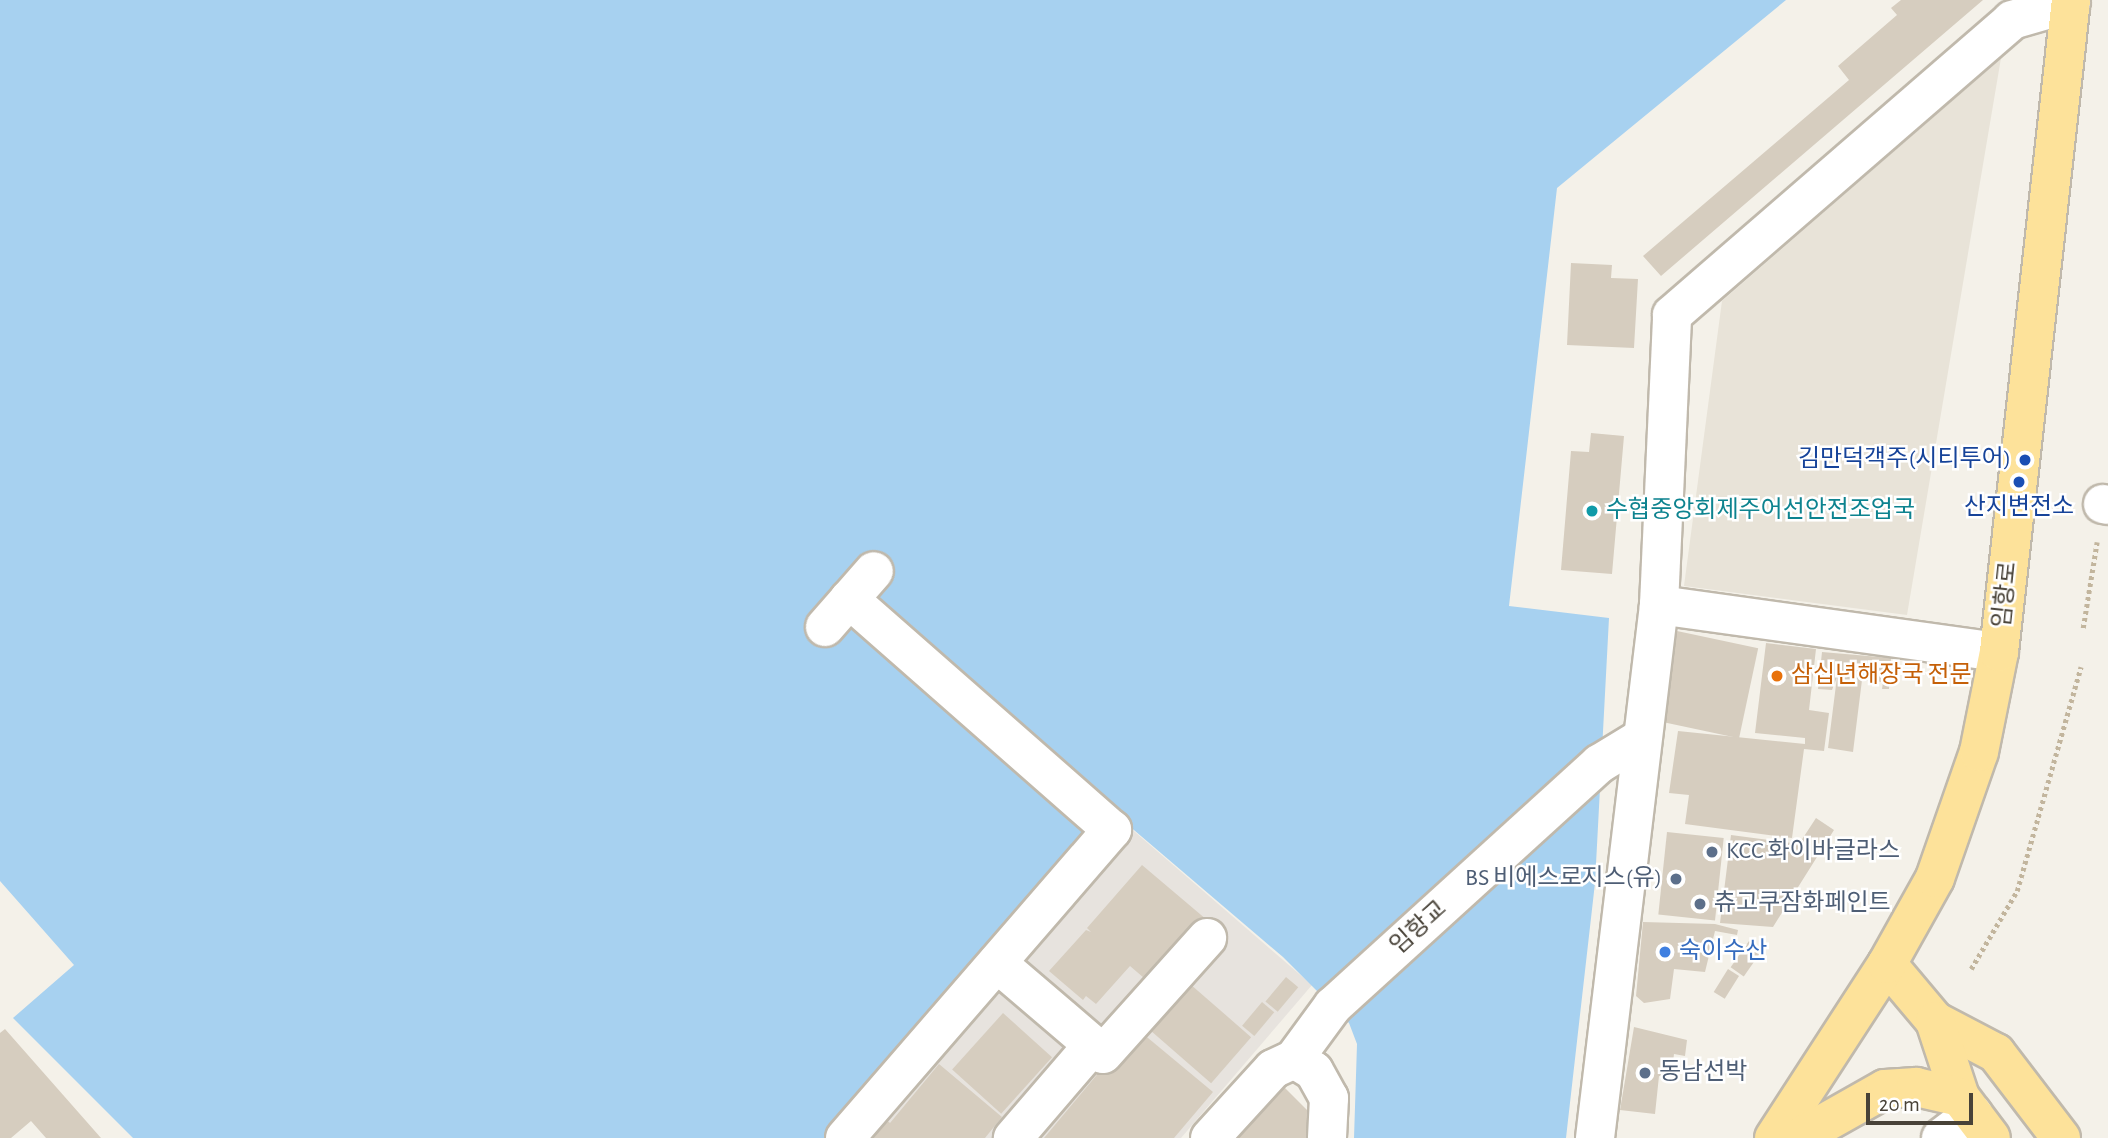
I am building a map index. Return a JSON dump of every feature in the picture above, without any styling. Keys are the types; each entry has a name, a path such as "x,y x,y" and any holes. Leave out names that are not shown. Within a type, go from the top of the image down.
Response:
{"main road":[{"name":"임항로","path":"1773,1138 1887,964 1935,878 1979,752 1999,652 2071,1"},
{"path":"1887,964 1935,1021 1975,1116"},
{"path":"1935,1021 1996,1053 2061,1138"},
{"path":"1798,1138 1885,1089 1916,1087 1975,1116"}],"street":[{"path":"1595,1138 1658,604 1672,315 2012,20 2071,1"},
{"path":"845,1138 1110,835 1111,826 849,599"},
{"path":"1658,604 1999,652"},
{"name":"임항교","path":"1294,1059 1333,1006 1599,764 1642,738"},
{"path":"997,963 1103,1054 1207,939"},
{"path":"1013,1138 1093,1045"},
{"path":"1210,1138 1273,1069 1294,1059 1314,1071 1329,1098 1327,1138"},
{"path":"1941,1138 1975,1116"}],"path":[{"path":"2083,628 2106,505"},
{"path":"1971,969 2017,891 2081,667"}],"shaded area":[{"path":"2001,58 1907,615 1684,586 1722,301"},
{"path":"1113,813 1312,985 1181,1138 833,1138"}],"water":[{"path":"0,0 1786,0 1557,188 1509,606 1609,618 1595,883 1566,1138 1354,1138 1357,1044 1349,1023 1283,957 1114,813 833,1138 133,1138 13,1018 74,965 0,881"}],"building":[{"path":"1901,0 1983,0 1661,276 1643,256 1849,80 1838,66 1897,15 1891,8"},
{"path":"1571,263 1612,265 1611,278 1638,279 1634,348 1567,345"},
{"name":"수협중앙회제주어선안전조업국","path":"1591,433 1624,436 1612,574 1561,570 1571,451 1589,452"},
{"path":"1677,631 1758,648 1739,738 1658,721"},
{"path":"1766,643 1816,649 1809,710 1829,713 1824,751 1804,749 1792,838 1685,824 1689,795 1669,793 1678,731 1805,744 1805,738 1755,733"},
{"path":"1822,652 1891,658 1889,689 1882,689 1883,682 1862,680 1853,752 1828,748 1837,677 1832,690 1818,689"},
{"path":"1816,818 1834,830 1773,927 1720,923 1731,835 1799,844"},
{"path":"1667,832 1724,838 1715,921 1658,915"},
{"path":"1142,865 1207,920 1151,984 1130,966 1096,1004 1086,996 1083,1000 1049,971 1086,930 1091,932 1087,928"},
{"path":"1643,922 1715,924 1738,930 1737,935 1715,931 1705,972 1674,969 1670,999 1644,1003 1636,996"},
{"path":"1749,941 1762,950 1744,976 1731,967"},
{"path":"1728,969 1739,976 1725,999 1714,992"},
{"path":"1286,977 1298,987 1278,1012 1265,1002"},
{"path":"1190,984 1251,1037 1211,1083 1150,1030"},
{"path":"1262,1002 1274,1012 1254,1036 1242,1026"},
{"path":"1003,1013 1052,1057 1001,1114 952,1069"},
{"path":"1634,1027 1687,1040 1685,1056 1674,1054 1671,1078 1659,1076 1655,1114 1620,1110"},
{"path":"1136,1028 1213,1092 1174,1138 1044,1138"},
{"path":"5,1029 101,1138 46,1138 31,1121 11,1138 0,1138 0,1033"},
{"path":"939,1064 1002,1117 985,1138 850,1138 874,1109 890,1123"},
{"path":"1283,1086 1308,1111 1307,1138 1238,1138"}],"place":[{"name":"김만덕객주(시티투어)","path":"2025,460"},
{"name":"산지변전소","path":"2019,482"},
{"name":"수협중앙회제주어선안전조업국","path":"1592,511"},
{"name":"삼십년해장국 전문","path":"1777,676"},
{"name":"KCC 화이바글라스","path":"1712,852"},
{"name":"BS 비에스로지스(유)","path":"1676,879"},
{"name":"츄고쿠잠화페인트","path":"1700,904"},
{"name":"숙이수산","path":"1665,952"},
{"name":"동남선박","path":"1645,1073"}]}
